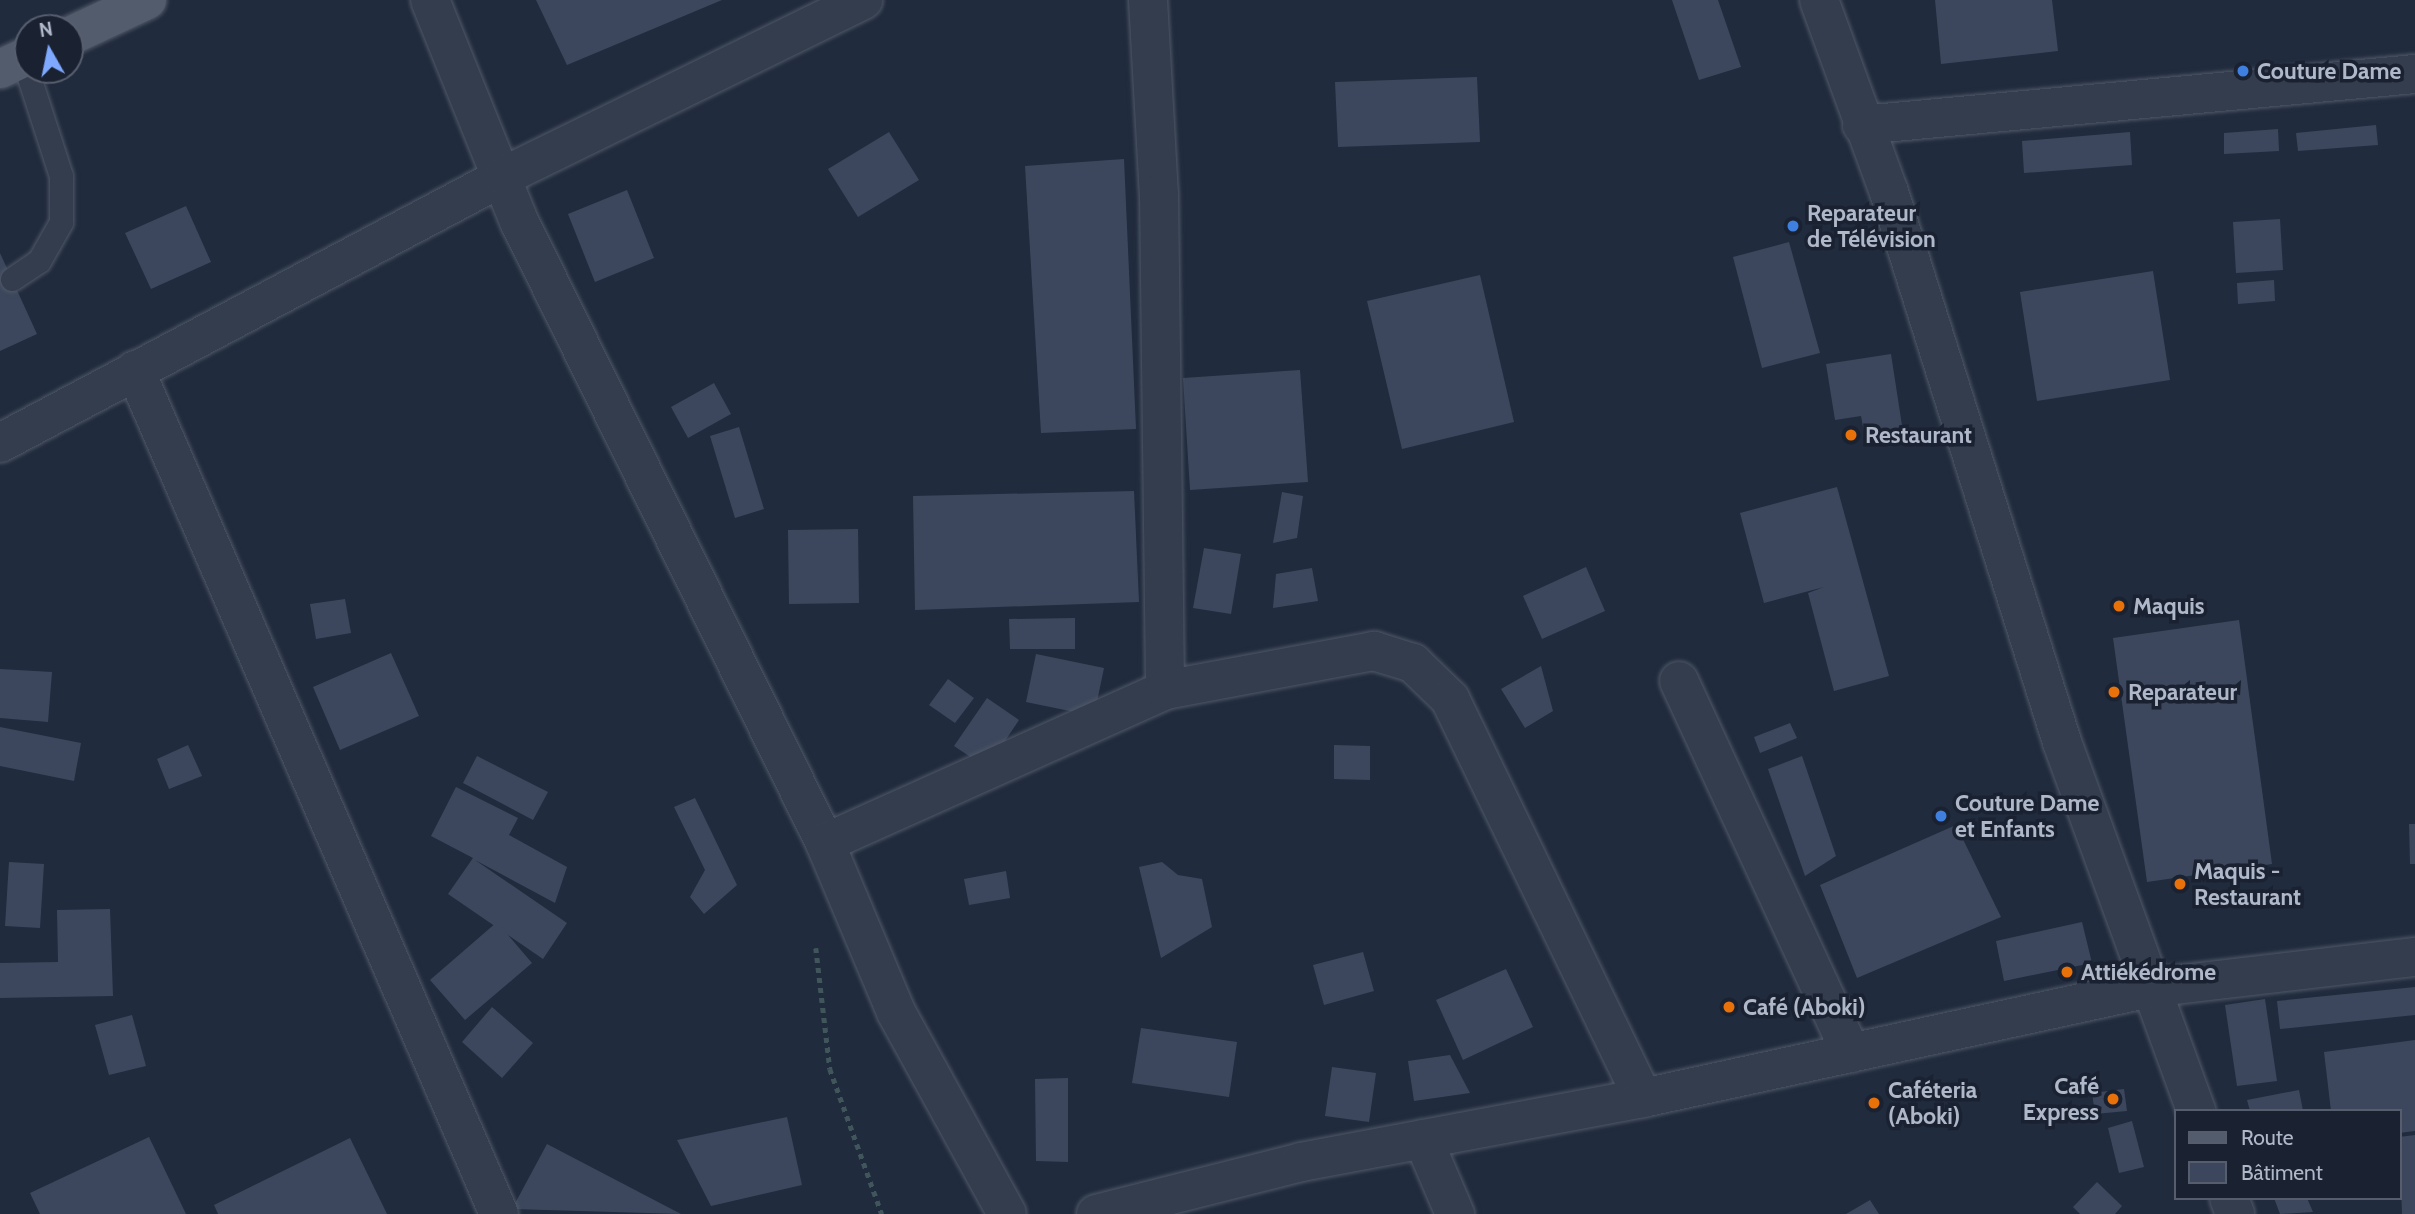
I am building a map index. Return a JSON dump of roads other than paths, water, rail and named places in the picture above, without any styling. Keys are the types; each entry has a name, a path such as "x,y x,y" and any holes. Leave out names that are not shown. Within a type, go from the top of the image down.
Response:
{"main road":[{"path":"84,30 148,0"}],"street":[{"path":"430,0 504,176 519,221 825,843 896,1012 1007,1214"},
{"path":"0,443 504,176 863,0"},
{"path":"1148,0 1159,194 1164,690"},
{"path":"1819,0 1862,124 2058,729 2195,1109"},
{"path":"1862,124 2415,74"},
{"path":"135,370 499,1214"},
{"path":"825,843 1164,690 1374,651 1413,663 1450,699 1643,1098"},
{"path":"1679,681 1851,1053"},
{"path":"1096,1214 1301,1162 1643,1098 2150,988 2415,957"},
{"path":"1423,1139 1455,1214"}],"lane":[{"path":"12,279 39,261 61,222 61,176 26,84"}],"place":[{"name":"Couture Dame","path":"2243,71"},
{"name":"Reparateur de Télévision","path":"1793,226"},
{"name":"Restaurant","path":"1851,435"},
{"name":"Maquis","path":"2119,606"},
{"name":"Reparateur","path":"2114,692"},
{"name":"Couture Dame et Enfants","path":"1941,816"},
{"name":"Maquis - Restaurant","path":"2180,884"},
{"name":"Attiékédrome","path":"2067,972"},
{"name":"Café (Aboki)","path":"1729,1007"},
{"name":"Café Express","path":"2113,1099"},
{"name":"Caféteria (Aboki)","path":"1874,1103"}]}
